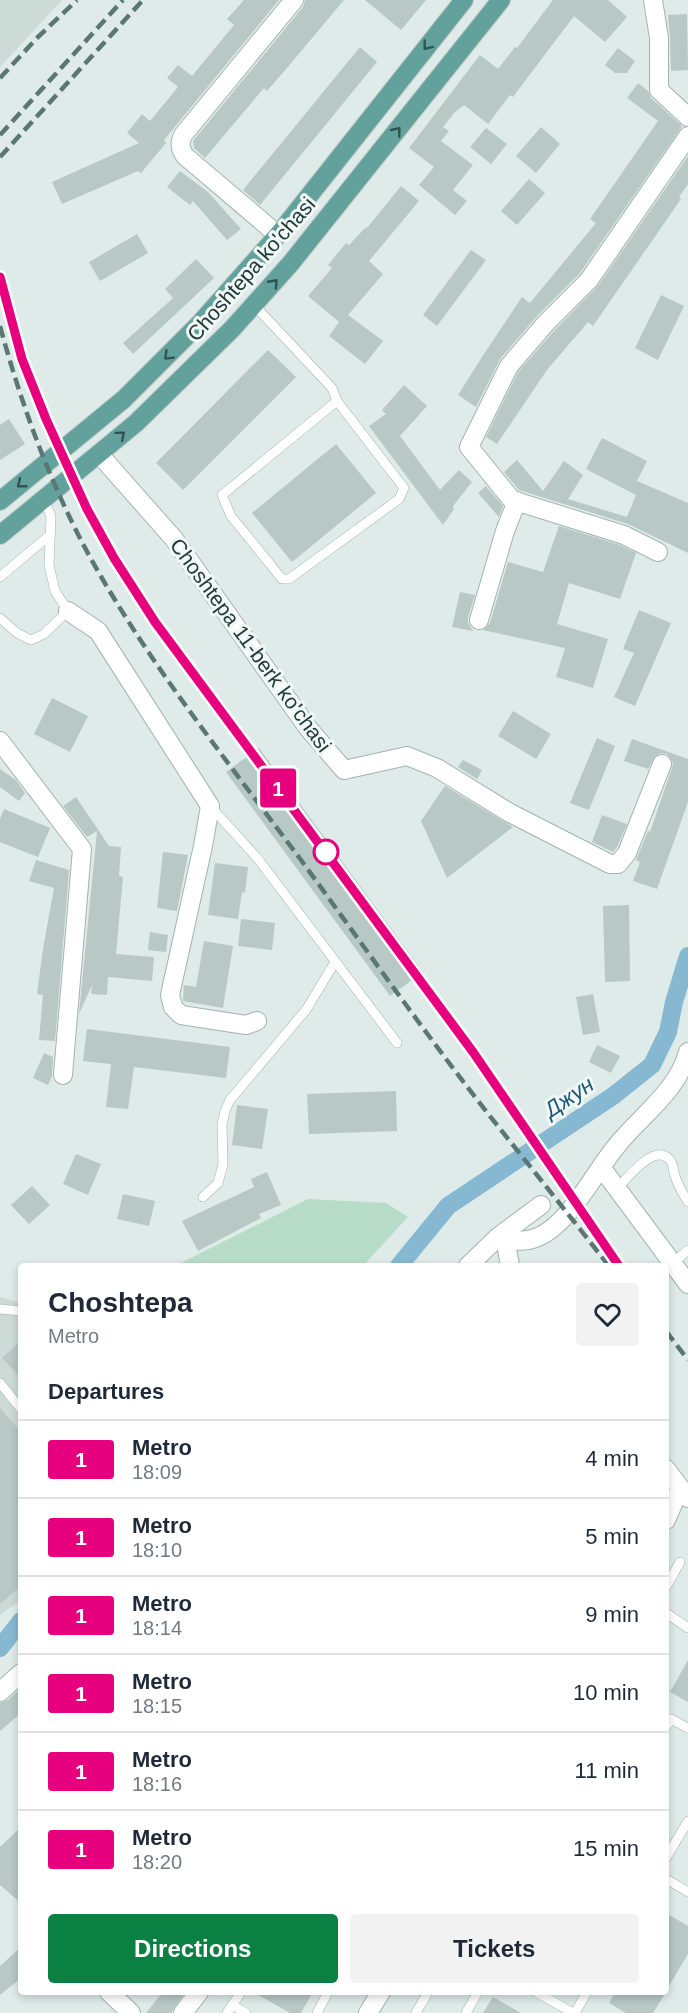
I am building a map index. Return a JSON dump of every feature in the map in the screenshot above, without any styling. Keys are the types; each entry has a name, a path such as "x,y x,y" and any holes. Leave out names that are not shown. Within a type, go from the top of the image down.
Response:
{"main road":[{"name":"Choshtepa ko'chasi","path":"0,501 124,399 201,322 278,235 464,0"},
{"name":"Choshtepa ko'chasi","path":"0,535 136,423 254,305 291,263 501,0"}],"street":[{"path":"278,235 185,156 180,142 183,135 294,0"},
{"path":"653,0 659,38 659,90 688,117"},
{"path":"658,552 624,535 512,500 469,447 509,366 546,323 589,279 688,136"},
{"name":"Choshtepa 11-berk ko'chasi","path":"99,454 174,539 308,728 344,770 407,756 437,768 510,813 610,864 618,864 627,853 662,764"},
{"path":"479,620 505,531 517,501"},
{"path":"68,611 98,631 210,806 170,995 173,1007 181,1014 246,1025 257,1021"},
{"path":"0,741 82,849 63,1075"},
{"path":"501,1238 519,1242 539,1237 561,1221 618,1143 667,1092 685,1065 688,1052"},
{"path":"601,1167 688,1284"},
{"path":"472,1263 541,1205"},
{"path":"501,1238 508,1263"},
{"path":"669,1473 684,1493 669,1510"},
{"path":"0,1692 18,1676"},
{"path":"112,1995 130,2013"},
{"path":"183,2013 197,1995"},
{"path":"368,2013 379,1995"}],"lane":[{"path":"254,305 332,387 337,401 404,488 399,499 289,579 282,579 231,516 222,495 337,401"},
{"path":"0,618 17,633 31,640 44,634 68,611 56,591 49,565 51,516 45,500"},
{"path":"0,577 51,534"},
{"path":"210,806 258,859 397,1043"},
{"path":"203,1197 218,1183 223,1164 222,1125 230,1100 306,1010 335,962"},
{"path":"617,1189 636,1167 648,1158 662,1155 669,1157 676,1182 688,1202"},
{"path":"673,1263 688,1250"},
{"path":"0,1309 18,1311"},
{"path":"0,1383 18,1405"},
{"path":"669,1582 680,1562"},
{"path":"669,1615 688,1628"},
{"path":"669,1722 671,1719 688,1728"},
{"path":"669,1853 688,1821"},
{"path":"669,1881 688,1892"},
{"path":"239,1995 229,2009 246,2013"},
{"path":"317,2013 326,1995"},
{"path":"416,2013 426,1995"},
{"path":"466,2013 476,1995"},
{"path":"541,1995 574,2013 585,1995"}],"shaded area":[{"path":"0,0 62,0 0,67"},
{"path":"0,1297 18,1302 18,1602 0,1615"}],"green space":[{"path":"308,1199 386,1203 408,1217 366,1263 181,1263"}],"building":[{"path":"244,0 279,0 164,140 166,143 141,173 138,171 62,204 52,182 139,143 127,133 142,114 150,121 178,87 167,78 178,65 192,76 234,25 227,19"},
{"path":"305,0 344,0 267,91 264,88 205,158 194,148 193,141 303,7"},
{"path":"365,0 426,0 401,30"},
{"path":"553,0 608,0 627,17 605,42 574,16 513,97 510,95 488,124 464,105 454,113 443,127 449,131 441,141 473,165 453,190 467,201 455,215 419,185 434,167 409,148 480,55 498,69"},
{"path":"687,14 688,70 671,71 668,15"},
{"path":"360,47 377,62 260,205 243,190"},
{"path":"618,48 635,61 627,73 615,73 605,65"},
{"path":"638,83 682,126 580,273 537,316 500,359 476,407 458,395 482,357 522,297 530,303 596,223 590,219 658,121 627,98"},
{"path":"541,127 560,144 536,173 516,156"},
{"path":"486,128 507,144 491,164 470,147"},
{"path":"688,156 688,184 679,197 681,199 593,326 588,322 547,370 497,444 486,437 518,372 598,286"},
{"path":"180,171 208,192 241,229 227,240 193,201 190,205 167,187"},
{"path":"529,179 545,193 517,225 501,211"},
{"path":"401,186 419,201 369,261 383,274 348,315 383,341 365,364 329,336 339,322 308,296 332,268 328,265 346,243 349,245 367,228"},
{"path":"137,234 148,253 100,281 89,262"},
{"path":"471,250 486,260 437,326 423,315"},
{"path":"196,259 214,278 133,354 123,343 173,298 165,289"},
{"path":"661,295 684,306 658,360 635,348"},
{"path":"268,350 296,377 183,490 156,463"},
{"path":"404,385 427,406 400,436 440,490 459,470 472,482 453,506 454,509 443,525 369,426 386,414 382,410"},
{"path":"9,419 25,444 0,460 0,425"},
{"path":"602,438 647,461 637,481 688,503 688,553 628,524 519,490 504,472 517,460 543,491 564,461 583,475 568,499 627,517 636,495 586,469"},
{"path":"336,444 376,493 292,562 252,513"},
{"path":"486,486 503,506 499,517 478,493"},
{"path":"559,526 620,545 636,553 620,599 569,583 557,624 608,639 593,688 556,677 565,648 483,630 490,623 508,562 543,572"},
{"path":"460,592 475,595 468,617 468,623 473,631 452,627"},
{"path":"639,610 671,623 635,706 614,697 634,653 623,649"},
{"path":"52,698 88,716 70,752 34,734"},
{"path":"513,711 551,734 536,759 498,736"},
{"path":"597,738 615,746 589,810 570,803"},
{"path":"632,739 688,759 688,802 657,889 633,881 640,862 636,860 648,831 650,832 673,762 667,754 661,753 655,756 648,769 624,761"},
{"path":"259,748 423,972 390,996 226,772"},
{"path":"463,760 482,770 477,779 458,767"},
{"path":"0,769 16,780 25,793 19,801 0,787"},
{"path":"445,786 513,827 447,878 421,821"},
{"path":"76,797 109,846 121,847 119,876 123,877 116,954 154,957 152,981 108,977 107,995 91,994 92,985 79,1014 97,831 87,837 63,806"},
{"path":"4,809 50,828 38,857 0,842 0,819"},
{"path":"602,815 627,824 613,852 592,842"},
{"path":"163,852 188,855 177,911 157,908"},
{"path":"36,860 69,870 55,1041 39,1040 43,995 37,994 54,888 29,881"},
{"path":"215,863 248,867 245,893 242,892 238,919 208,915"},
{"path":"629,905 630,981 605,982 603,906"},
{"path":"241,919 275,923 272,950 238,946"},
{"path":"150,932 168,935 166,952 148,950"},
{"path":"204,941 233,946 223,1008 183,1001 184,985 196,987"},
{"path":"593,994 600,1032 583,1035 576,997"},
{"path":"87,1029 230,1047 226,1078 134,1067 128,1109 106,1107 111,1064 83,1061"},
{"path":"597,1045 620,1056 611,1073 589,1062"},
{"path":"44,1053 53,1057 52,1076 48,1085 33,1078"},
{"path":"396,1091 397,1131 309,1134 307,1094"},
{"path":"237,1105 268,1109 262,1149 232,1145"},
{"path":"76,1154 101,1164 88,1195 63,1184"},
{"path":"267,1172 281,1205 259,1214 261,1218 198,1251 182,1221 254,1187 251,1179"},
{"path":"32,1186 50,1205 29,1224 11,1205"},
{"path":"123,1194 155,1201 149,1226 117,1219"},
{"path":"18,1344 18,1375 2,1358"},
{"path":"0,1408 18,1429 18,1589 0,1604"},
{"path":"688,1660 688,1702 670,1692"},
{"path":"18,1691 18,1716 0,1731 0,1703 8,1700"},
{"path":"18,1830 18,1900 0,1885 0,1847"},
{"path":"669,1915 688,1926 688,1954 669,1986"},
{"path":"18,1950 18,1980 0,1995 0,1966"},
{"path":"161,1995 183,1995 171,2013 146,2013"},
{"path":"258,1995 311,1995 301,2013 290,2013"},
{"path":"613,1995 664,1995 653,2013 626,2013 609,2003"},
{"path":"493,1997 521,2013 483,2013"}],"waterway":[{"name":"Джун","path":"401,1263 448,1206 613,1096 652,1065 668,1032 674,1002 688,956"},
{"name":"Джун","path":"0,1648 18,1625"}],"railway":[{"path":"0,78 77,0"},
{"path":"0,135 123,0"},
{"path":"0,157 143,0"},
{"path":"0,277 22,359 46,419 87,509 114,558 155,622 473,1051 617,1263"},
{"path":"0,326 19,390 54,484 83,544 121,610 196,719 441,1052 607,1263"},
{"path":"669,1335 688,1360"}],"metro line":[{"name":"1","path":"0,277 22,359 46,419 87,509 114,558 155,622 473,1052 617,1263"}]}
